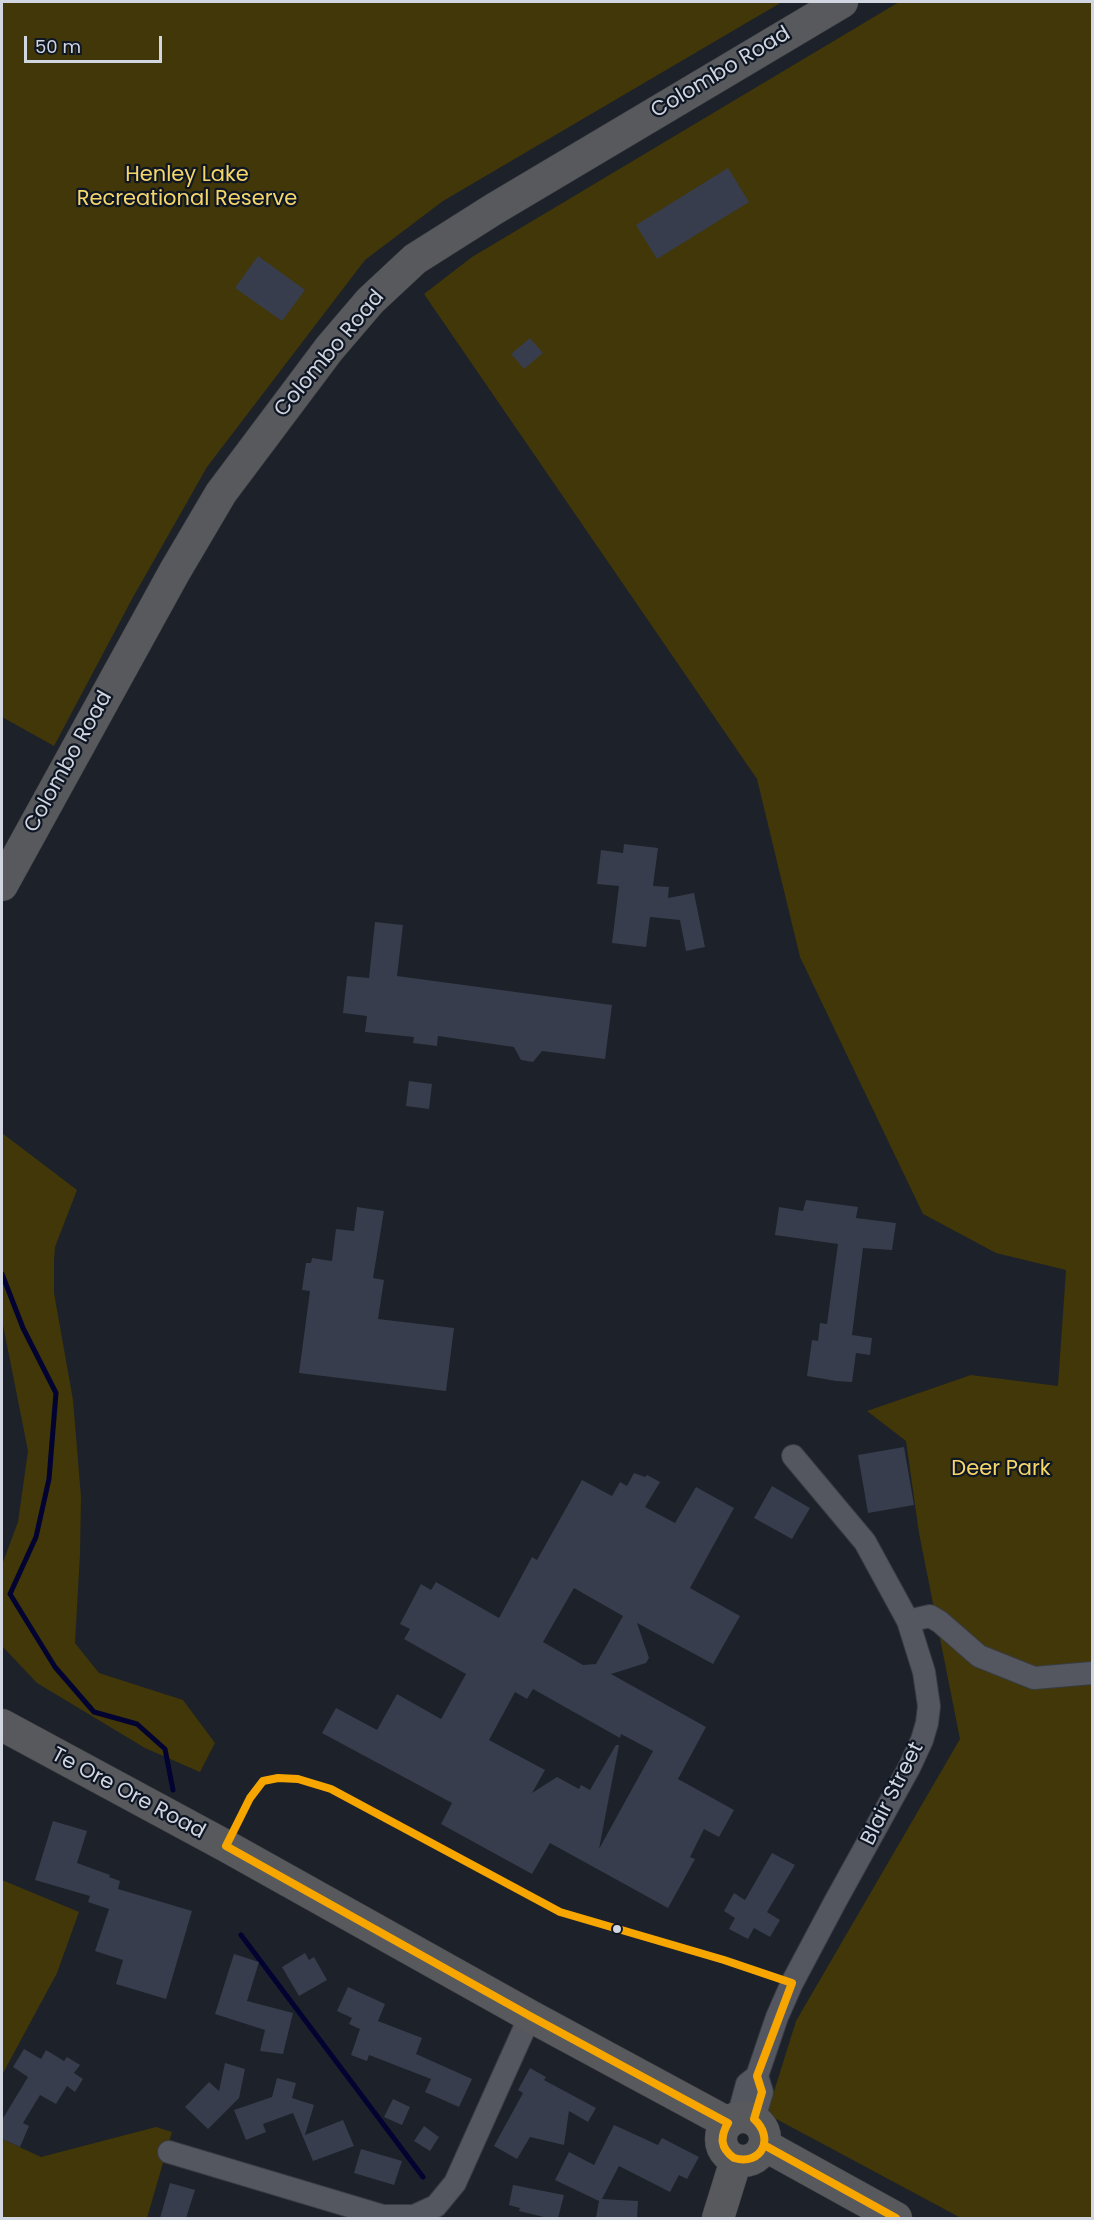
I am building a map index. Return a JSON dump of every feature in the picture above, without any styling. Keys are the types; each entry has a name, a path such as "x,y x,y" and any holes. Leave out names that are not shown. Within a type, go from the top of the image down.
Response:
{"street":[{"name":"Colombo Road","path":"2,885 175,571 221,493 329,349 370,301 415,259 494,209 842,2"},
{"name":"Blair Street","path":"746,2126 762,2092 758,2076 766,2048 792,1983 887,1810 922,1740 927,1723 927,1688 908,1621 866,1542 794,1456"},
{"path":"908,1621 930,1616 979,1656 1034,1678 1092,1673"},
{"name":"Te Ore Ore Road","path":"2,1725 236,1851 530,2016 746,2126 896,2218"},
{"path":"169,2152 383,2216 414,2216 436,2206 455,2183 530,2016"},
{"path":"718,2218 736,2160 753,2159 758,2155 746,2126"}],"green space":[{"name":"Henley Lake Recreational Reserve","path":"2,2 782,2 443,201 365,260 207,467 132,599 54,746 2,717"},
{"name":"Deer Park","path":"899,2 1092,2 1092,2218 961,2218 767,2114 796,2021 960,1739 919,1533 906,1441 867,1411 971,1375 1058,1386 1066,1270 996,1253 923,1214 800,957 757,779 424,294 472,257"},
{"path":"2,1133 77,1190 55,1247 54,1261 54,1293 73,1400 81,1497 75,1643 99,1673 183,1700 215,1743 200,1772 145,1748 37,1683 2,1646 2,1565 18,1522 28,1451 2,1320"},
{"path":"2,1880 79,1912 57,1973 2,2075"},
{"path":"156,2127 172,2132 147,2218 2,2218 2,2139 41,2157"}],"building":[{"path":"728,168 749,202 657,259 636,225"},
{"path":"258,256 305,290 282,321 235,288"},
{"path":"530,338 543,353 524,369 511,354"},
{"path":"624,844 658,848 653,886 669,887 668,898 694,893 705,947 686,951 680,920 650,917 646,947 612,943 619,886 597,884 601,850 623,853"},
{"path":"375,922 403,925 397,976 612,1005 605,1059 542,1051 533,1062 521,1060 514,1047 438,1036 437,1046 413,1043 414,1037 365,1032 367,1016 343,1013 347,976 369,978"},
{"path":"409,1081 432,1084 429,1109 406,1106"},
{"path":"806,1200 858,1207 856,1218 896,1223 892,1250 863,1248 852,1335 872,1338 870,1355 856,1353 852,1382 807,1376 812,1340 818,1341 820,1323 827,1324 838,1244 775,1235 779,1207 803,1211"},
{"path":"357,1207 384,1211 373,1278 384,1280 378,1319 454,1328 446,1391 299,1373 310,1291 302,1290 306,1263 311,1263 312,1258 332,1261 336,1229 354,1231"},
{"path":"904,1447 914,1505 868,1513 858,1455"},
{"path":"634,1473 645,1477 647,1475 660,1482 645,1507 675,1523 696,1487 734,1508 690,1588 740,1616 713,1664 637,1623 649,1658 646,1663 611,1674 706,1727 678,1779 734,1810 719,1837 704,1829 690,1857 695,1859 668,1908 550,1843 532,1874 441,1824 452,1803 322,1733 336,1708 377,1730 397,1694 441,1719 466,1674 404,1639 410,1629 400,1624 421,1584 431,1590 436,1582 499,1618 532,1557 537,1560 582,1480 612,1496 620,1482 627,1486","holes":["574,1588 623,1616 596,1664 583,1665 543,1642","533,1689 620,1738 621,1734 653,1751 599,1849 619,1745 616,1745 590,1790 581,1785 579,1789 557,1777 532,1793 545,1770 489,1740 515,1692 527,1699"]},
{"path":"772,1486 810,1508 792,1539 754,1518"},
{"path":"53,1821 87,1831 77,1863 120,1881 118,1889 192,1911 166,1999 116,1984 123,1960 95,1951 109,1909 88,1902 90,1896 35,1880"},
{"path":"772,1853 795,1865 767,1912 780,1920 770,1937 754,1928 748,1939 729,1929 735,1918 724,1911 734,1893 745,1900"},
{"path":"305,1953 309,1960 314,1957 327,1980 299,1996 282,1967"},
{"path":"234,1954 259,1962 247,2001 293,2013 283,2054 260,2051 265,2030 215,2014"},
{"path":"348,1987 385,2004 378,2021 422,2038 416,2054 472,2079 459,2107 425,2092 431,2079 369,2055 367,2061 351,2055 360,2029 349,2024 352,2018 337,2011"},
{"path":"24,2049 41,2059 46,2050 64,2061 67,2057 80,2065 74,2073 83,2079 75,2092 67,2086 56,2104 40,2095 23,2123 29,2126 20,2147 2,2139 2,2120 28,2077 13,2067"},
{"path":"225,2063 245,2069 239,2098 208,2129 185,2107 209,2082 219,2091"},
{"path":"530,2068 546,2077 544,2080 596,2108 588,2122 569,2111 564,2145 530,2137 517,2159 494,2146 523,2093 518,2090"},
{"path":"277,2078 296,2083 292,2098 314,2105 305,2135 343,2120 354,2146 313,2161 293,2113 263,2124 266,2132 246,2140 234,2110 272,2097"},
{"path":"393,2099 410,2107 402,2125 384,2117"},
{"path":"614,2125 658,2145 662,2138 699,2157 687,2179 679,2175 670,2192 619,2166 602,2199 638,2201 637,2218 596,2218 599,2201 555,2180 569,2152 594,2165"},
{"path":"424,2126 439,2137 430,2151 414,2141"},
{"path":"361,2149 402,2161 394,2185 354,2173"},
{"path":"170,2183 195,2190 186,2218 160,2218"},
{"path":"513,2185 564,2195 558,2218 519,2211 520,2208 509,2205"}],"waterway":[{"path":"2,1274 23,1328 56,1393 49,1479 36,1537 10,1594 55,1667 94,1712 137,1724 165,1749 173,1790"},
{"path":"241,1935 423,2177"}],"transit line":[{"path":"278,1778 298,1779 331,1789 560,1912 724,1960 792,1983 757,2076 762,2092 754,2119 764,2134 762,2149 752,2158 734,2158 726,2150 723,2142 728,2123 530,2016 226,1846 250,1798 263,1781 278,1778"},
{"path":"764,2145 896,2218"}]}
